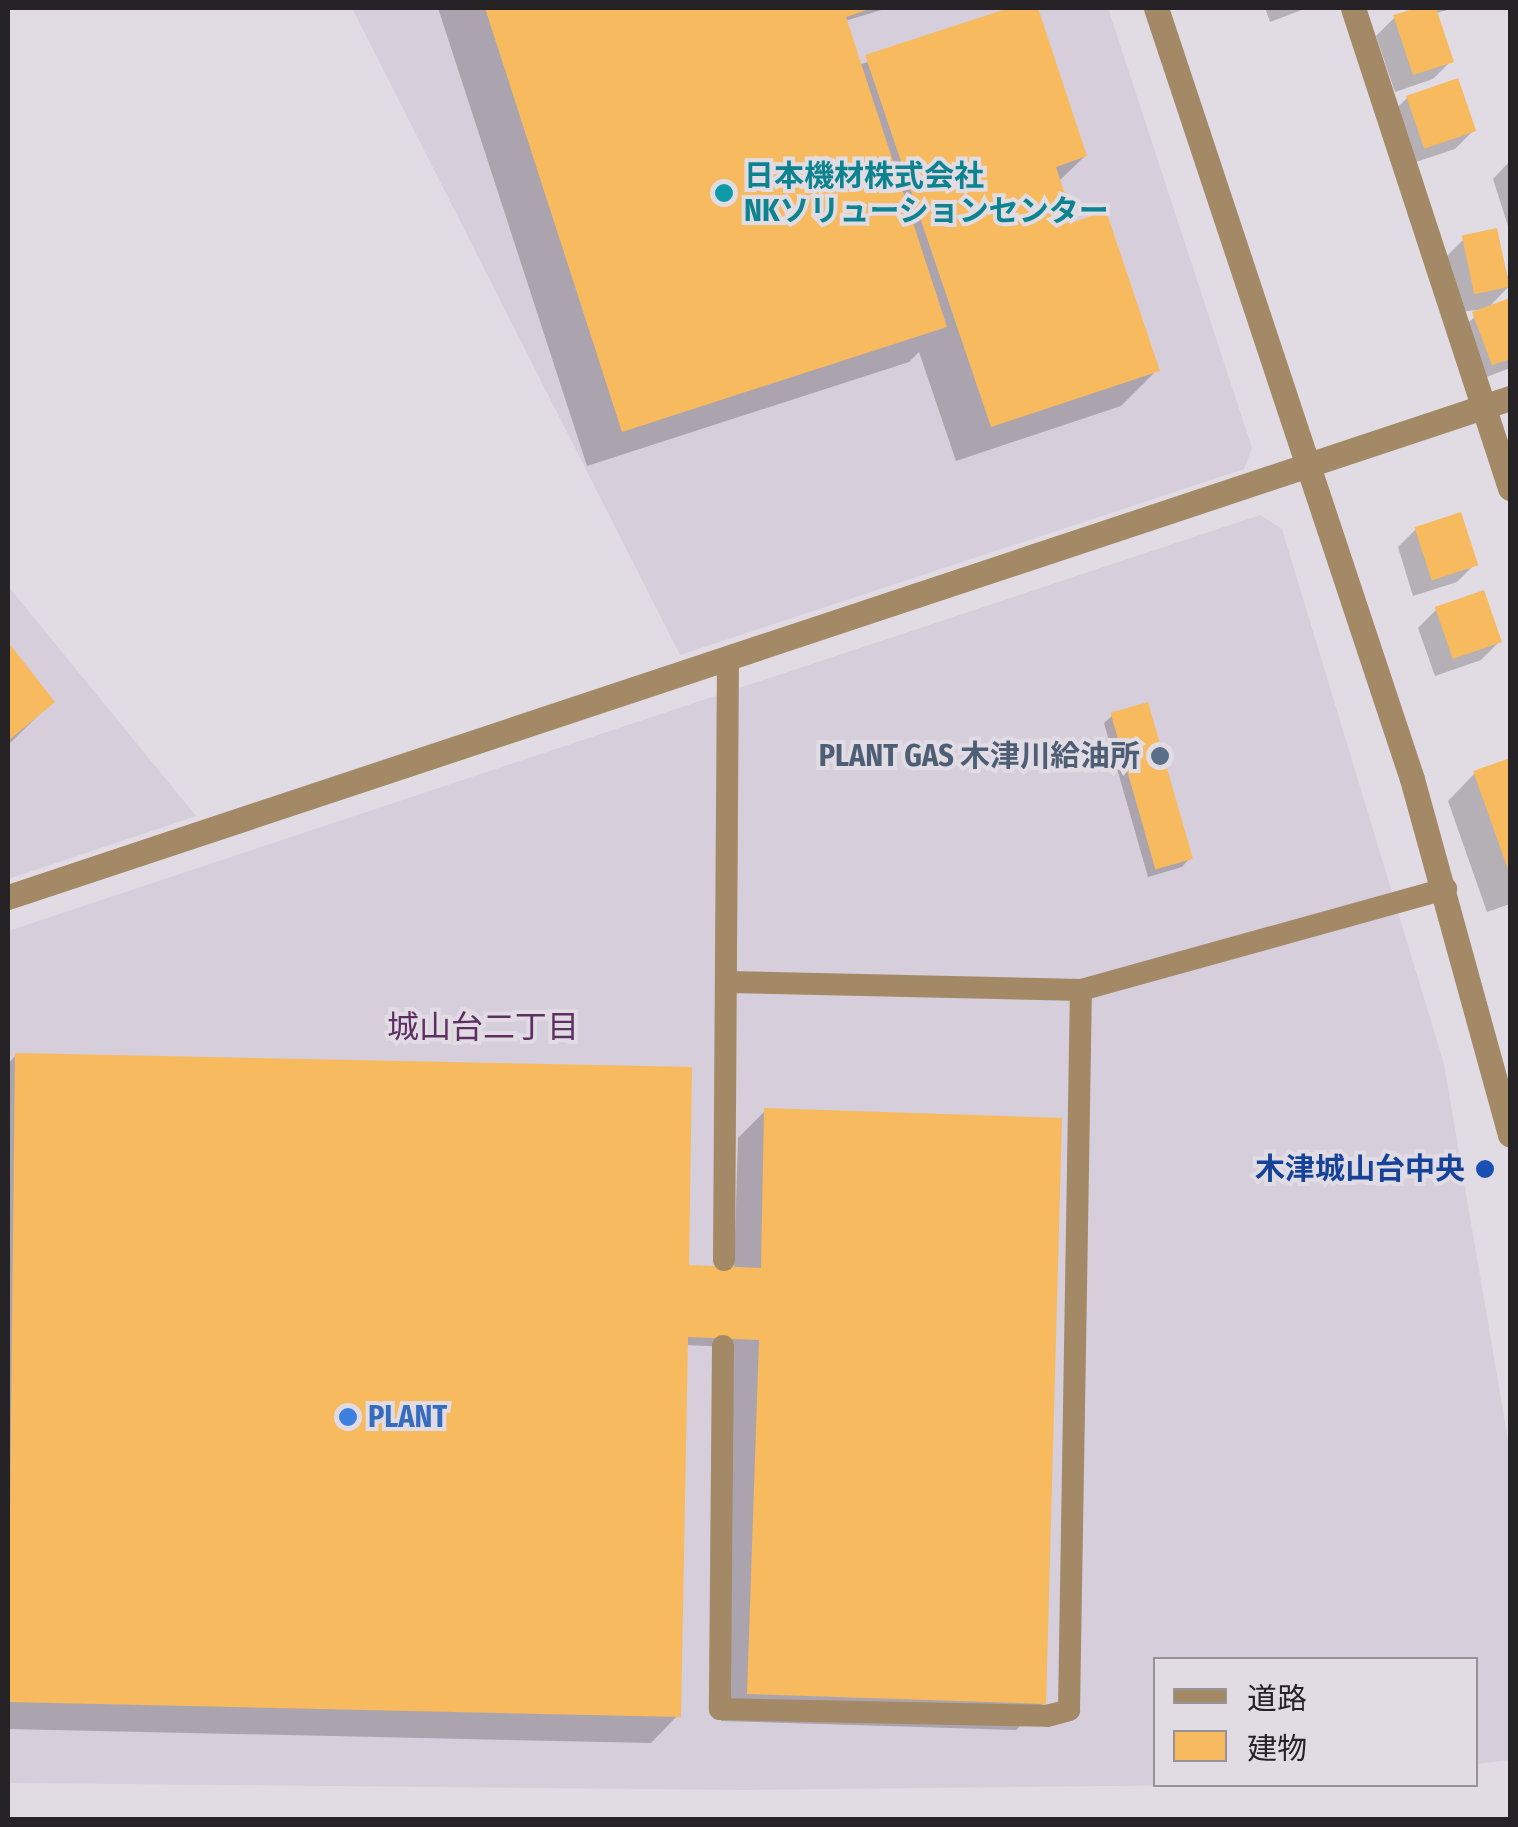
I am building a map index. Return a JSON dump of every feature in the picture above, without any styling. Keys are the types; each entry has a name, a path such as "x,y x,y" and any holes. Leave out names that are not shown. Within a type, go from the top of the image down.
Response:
{"street":[{"path":"1156,8 1446,889 1510,1135"},
{"path":"1353,8 1510,488"},
{"path":"8,897 1510,398"}],"lane":[{"path":"724,1260 728,660"},
{"path":"727,982 1081,990 1446,889"},
{"path":"724,1346 720,1709 1047,1716 1069,1710 1081,990"}],"shaded area":[{"path":"352,8 1108,8 1252,448 1244,469 680,655"},
{"path":"1260,515 1282,529 1444,1064 1510,1452 1510,1760 1478,1764 1478,1657 1153,1657 1153,1786 746,1790 8,1783 8,931"},
{"path":"8,586 196,816 8,879"}],"building":[{"name":"日本機材株式会社 NKソリューションセンター","path":"485,8 873,8 846,17 947,327 622,432"},
{"name":"日本機材株式会社 NKソリューションセンター","path":"1009,8 1038,8 1087,156 1056,167 1074,222 1106,211 1160,371 991,427 865,55"},
{"path":"1417,8 1436,8 1454,62 1413,75 1393,15"},
{"path":"1458,78 1476,131 1424,149 1406,96"},
{"path":"1497,228 1509,287 1474,294 1462,235"},
{"path":"1510,298 1510,359 1492,365 1472,312"},
{"path":"1461,512 1478,565 1432,580 1414,527"},
{"path":"1484,590 1502,642 1453,659 1435,607"},
{"path":"8,642 55,702 8,741"},
{"path":"1148,702 1193,859 1155,869 1111,713"},
{"path":"1510,758 1510,875 1473,771"},
{"name":"PLANT","path":"15,1053 692,1067 689,1265 761,1268 764,1108 1062,1118 1046,1704 747,1694 759,1340 688,1337 681,1717 8,1702"}],"place":[{"name":"日本機材株式会社 NKソリューションセンター","path":"724,193"},
{"name":"PLANT GAS 木津川給油所","path":"1160,756"},
{"name":"木津城山台中央","path":"1485,1169"},
{"name":"PLANT","path":"348,1417"}],"district":[{"name":"城山台二丁目","path":"483,1027"}]}
